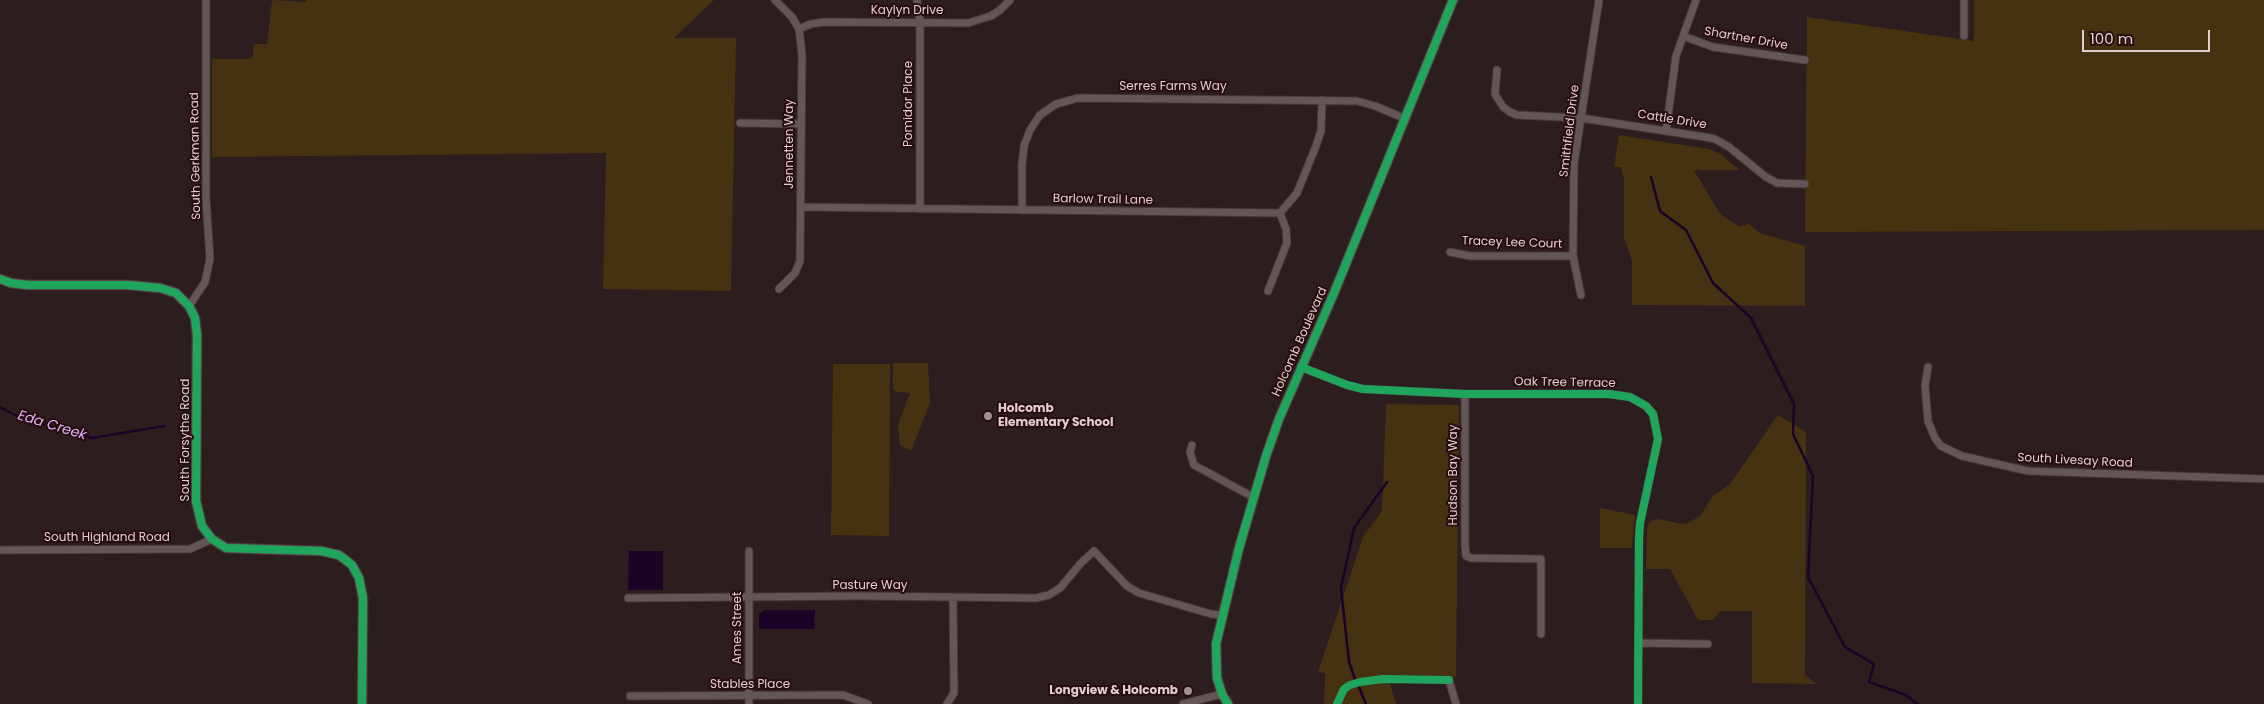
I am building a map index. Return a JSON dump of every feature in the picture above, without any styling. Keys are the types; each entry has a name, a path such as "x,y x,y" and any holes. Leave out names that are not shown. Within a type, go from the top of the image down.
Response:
{"street":[{"name":"South Gerkman Road","path":"189,306 205,282 210,259 206,198 206,0"},
{"name":"Jennetten Way","path":"775,0 792,17 798,29 802,54 800,261 795,272 779,289"},
{"name":"Pomidor Place","path":"917,0 920,23 920,208"},
{"name":"Kaylyn Drive","path":"798,29 824,22 968,23 979,21 1000,10 1010,0"},
{"name":"Holcomb Boulevard","path":"1228,704 1222,694 1215,661 1218,633 1272,435 1334,293 1453,0"},
{"name":"Smithfield Drive","path":"1581,295 1573,256 1574,164 1599,0"},
{"path":"1666,131 1676,56 1696,0"},
{"path":"1964,0 1964,36"},
{"name":"Shartner Drive","path":"1683,36 1703,45 1805,60"},
{"name":"Cattle Drive","path":"1498,70 1495,94 1503,107 1510,112 1526,116 1581,118 1715,139 1729,147 1766,177 1777,183 1805,184"},
{"name":"Serres Farms Way","path":"1022,210 1024,146 1030,130 1040,115 1056,104 1078,98 1357,101 1375,106 1406,119"},
{"path":"1268,291 1287,242 1286,229 1280,213 1297,193 1316,146 1321,132 1322,100"},
{"path":"740,123 802,124"},
{"name":"Barlow Trail Lane","path":"801,207 1280,213"},
{"name":"Tracey Lee Court","path":"1450,252 1470,256 1573,256"},
{"path":"0,279 11,284 27,285 128,285 160,288 176,293 189,306"},
{"name":"South Forsythe Road","path":"189,306 195,318 197,335 196,508 202,526 212,539"},
{"name":"Oak Tree Terrace","path":"1301,367 1347,385 1363,389 1465,394 1621,395 1646,406 1653,414 1658,439 1655,463 1640,524 1638,704"},
{"name":"South Livesay Road","path":"1928,367 1925,386 1926,410 1934,438 1941,446 1962,456 2028,471 2264,479"},
{"name":"Hudson Bay Way","path":"1465,394 1466,556 1471,558 1541,559 1541,634"},
{"path":"1192,445 1190,452 1194,465 1254,497"},
{"path":"212,539 226,548 236,550 327,552 339,555 352,566 359,578 363,598 362,704"},
{"name":"South Highland Road","path":"0,550 190,549 212,539"},
{"name":"Ames Street","path":"749,551 749,700"},
{"name":"Pasture Way","path":"628,598 860,596 1036,598 1049,595 1064,584 1081,562 1094,551 1116,576 1138,593 1212,614 1223,615"},
{"path":"947,704 954,693 952,598"},
{"path":"1640,643 1708,644"},
{"path":"1449,680 1456,704"},
{"path":"1183,704 1222,694"},
{"name":"Stables Place","path":"630,696 749,700 843,695 868,704"}],"shaded area":[{"path":"272,0 305,2 307,0 714,0 674,38 736,38 731,291 603,289 606,153 212,157 212,59 252,59 254,44 267,44"},
{"path":"1974,0 2264,0 2264,230 1805,232 1807,17 1974,41"},
{"path":"1619,135 1709,149 1719,153 1740,170 1694,170 1720,214 1739,226 1749,224 1760,233 1805,246 1805,306 1632,305 1632,261 1624,238 1624,179 1621,167 1614,167"},
{"path":"893,363 928,363 930,403 911,451 900,445 898,424 910,393 893,391"},
{"path":"833,364 890,364 889,536 831,535"},
{"path":"1386,404 1459,405 1456,677 1387,675 1396,704 1324,704 1325,673 1318,672 1363,537 1382,511"},
{"path":"1778,415 1806,432 1805,675 1816,684 1752,683 1752,611 1720,611 1713,620 1698,620 1670,569 1646,569 1647,528 1650,521 1658,519 1682,524 1688,523 1700,516 1713,496 1730,484"},
{"path":"1600,508 1635,515 1632,548 1600,548"},
{"path":"629,551 663,551 663,590 628,590"},
{"path":"765,610 815,610 814,629 759,629 759,614"}],"waterway":[{"path":"1651,177 1660,211 1686,230 1713,283 1751,318 1794,404 1793,434 1813,476 1808,577 1845,647 1874,664 1869,682 1906,695 1917,704"},
{"name":"Eda Creek","path":"0,407 21,418 92,438 164,426"},
{"path":"1355,679 1349,662 1341,588 1354,528 1387,482"},
{"path":"1359,687 1366,704"}],"cycle path":[{"path":"1228,704 1222,694 1217,678 1216,644 1239,548 1266,456 1279,419 1334,293 1453,0"},
{"path":"0,279 11,283 27,285 128,285 160,288 176,293 189,306 195,318 197,335 196,501 202,526 212,539 226,548 321,551 339,555 352,565 359,578 363,598 362,704"},
{"path":"1301,367 1347,385 1363,389 1465,394 1609,394 1630,397 1646,406 1653,414 1658,439 1640,523 1638,704"},
{"path":"1337,704 1344,689 1360,682 1383,679 1449,680"}],"place":[{"name":"Holcomb Elementary School","path":"988,416"},
{"name":"Longview & Holcomb","path":"1188,691"}]}
